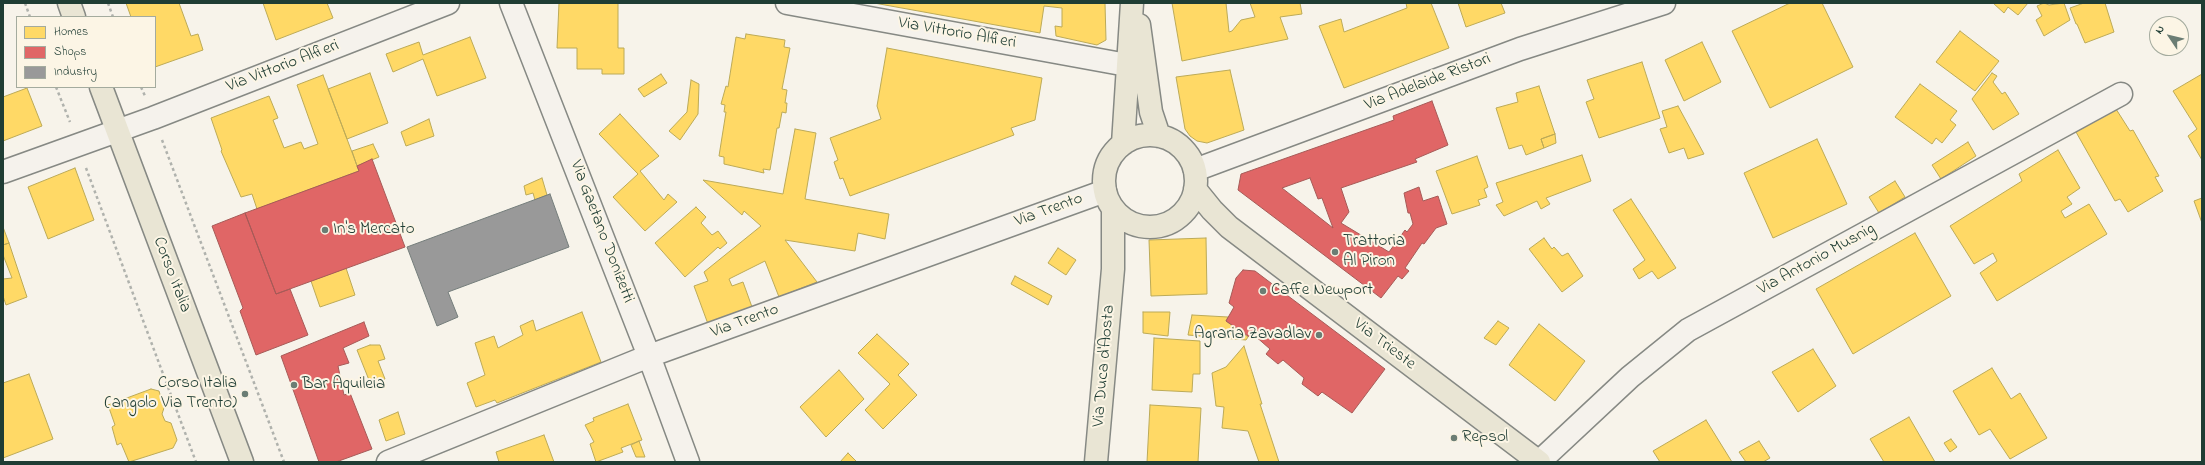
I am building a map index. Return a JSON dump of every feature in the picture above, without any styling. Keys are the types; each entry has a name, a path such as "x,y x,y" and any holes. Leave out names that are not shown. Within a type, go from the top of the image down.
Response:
{"main road":[{"path":"69,3 74,16"},
{"path":"1123,144 1132,3"},
{"path":"1137,3 1151,112 1159,136"},
{"name":"Corso Italia","path":"101,88 242,462"},
{"name":"Via Duca d'Aosta","path":"1096,462 1113,269 1109,200 1104,174 1111,156 1123,144 1140,136 1159,136 1175,142 1188,154 1195,180"},
{"path":"1109,200 1123,219 1136,226 1152,228 1169,223 1183,214 1191,203 1195,180"},
{"name":"Via Trieste","path":"1195,180 1212,210 1229,227 1539,462"},
{"name":"Via Trieste","path":"1183,214 1205,218 1229,227"},
{"name":"Via Duca d'Aosta","path":"1113,269 1126,238 1136,226"}],"street":[{"name":"Via Vittorio Alfieri","path":"3,172 153,118 448,3"},
{"name":"Via Gaetano Donizetti","path":"511,3 650,356 688,462"},
{"name":"Via Vittorio Alfieri","path":"787,3 1127,65"},
{"name":"Via Adelaide Ristori","path":"1195,180 1520,48 1664,3"},
{"name":"Via Antonio Musnig","path":"1539,462 1630,377 1688,330 2122,94"},
{"name":"Via Trento","path":"388,462 650,356 1109,200"}],"path":[{"path":"24,3 30,16"},
{"path":"108,3 113,16"},
{"path":"56,88 70,123"},
{"path":"163,142 284,462"},
{"path":"86,168 196,462"}],"building: Homes":[{"path":"126,3 179,3 191,36 198,34 203,50 156,67 156,16 131,16"},
{"path":"263,3 327,3 333,18 276,40"},
{"path":"559,3 618,3 618,48 624,48 624,74 602,74 602,69 577,69 577,48 557,48"},
{"path":"874,3 1105,3 1106,40 1097,45 1056,36 1055,26 1062,27 1062,8 1044,6 1040,33"},
{"path":"1172,3 1226,3 1229,32 1232,31 1241,20 1255,17 1250,3 1300,3 1302,14 1280,17 1288,39 1182,61"},
{"path":"1406,3 1431,3 1449,48 1344,88 1319,26 1341,19 1344,32 1407,8"},
{"path":"1458,3 1501,3 1505,13 1466,27"},
{"path":"1790,3 1822,3 1853,67 1770,108 1732,31"},
{"path":"1993,3 2028,3 2018,15 2008,7 2004,13"},
{"path":"2044,3 2049,5 2064,3 2070,20 2044,36 2036,20 2042,16 2037,6"},
{"path":"2084,3 2105,3 2114,32 2085,43 2070,8"},
{"path":"1960,31 1999,61 1975,91 1936,62"},
{"path":"746,34 785,40 784,47 790,48 782,89 787,90 785,103 787,103 786,113 782,112 779,128 777,128 770,170 763,169 764,173 724,164 724,157 719,156 726,112 724,112 725,105 721,104 726,86 728,87 736,37 745,39"},
{"path":"470,37 486,78 437,96 423,59 393,72 386,54 419,42 423,55"},
{"path":"1702,42 1721,82 1684,101 1665,60"},
{"path":"887,48 1042,78 1035,120 1011,128 1014,135 850,196 843,178 840,179 834,162 838,160 830,138 881,119 877,106"},
{"path":"1642,62 1660,118 1599,138 1586,102 1594,99 1587,80"},
{"path":"1230,70 1244,130 1207,143 1197,141 1190,136 1185,129 1176,77"},
{"path":"370,73 388,123 347,139 328,89"},
{"path":"1992,73 1997,76 1993,82 2002,94 2005,92 2019,114 1993,130 1972,99"},
{"path":"661,74 667,83 644,97 638,89"},
{"path":"2202,74 2202,160 2188,136 2197,129 2173,91"},
{"path":"323,75 359,171 257,209 252,194 241,197 221,151 222,150 211,118 269,96 278,118 273,120 284,148 301,142 304,149 318,144 297,85"},
{"path":"691,80 699,84 698,114 680,140 669,131 687,112"},
{"path":"1920,84 1957,111 1950,120 1956,125 1942,143 1936,138 1932,144 1895,117"},
{"path":"1539,86 1555,134 1541,139 1544,148 1526,155 1522,145 1509,149 1496,108 1518,102 1516,93"},
{"path":"27,88 42,126 3,141 3,97"},
{"path":"1678,106 1704,154 1688,159 1684,148 1669,153 1660,129 1667,127 1662,111"},
{"path":"2116,109 2130,131 2133,130 2159,176 2155,177 2163,191 2128,212 2120,199 2115,201 2076,132"},
{"path":"620,114 659,156 640,171 664,200 668,194 677,202 645,231 613,197 638,174 599,134"},
{"path":"429,119 434,136 406,146 401,132"},
{"path":"795,129 816,133 805,199 889,214 885,239 858,233 855,251 785,240 817,282 779,297 765,261 729,279 732,286 743,282 752,307 708,324 694,286 708,281 704,272 761,226 744,211 742,215 703,180 783,194"},
{"path":"1555,134 1556,143 1544,148 1541,139"},
{"path":"1817,139 1847,204 1773,238 1744,173"},
{"path":"1968,142 1976,156 1941,179 1932,165"},
{"path":"373,144 379,157 357,166 352,151"},
{"path":"2058,150 2080,188 2067,197 2072,204 2061,211 2065,218 2089,204 2107,234 1997,301 1980,273 1997,261 1993,253 1974,264 1950,226 2022,181 2019,174"},
{"path":"1582,155 1591,181 1546,198 1550,204 1541,209 1537,201 1504,216 1496,205 1503,202 1496,183"},
{"path":"1477,156 1488,187 1484,189 1487,197 1478,200 1480,205 1452,214 1436,171"},
{"path":"75,168 94,220 48,239 28,187"},
{"path":"542,178 547,195 535,200 533,193 526,195 524,186"},
{"path":"1895,181 1905,197 1879,213 1869,197"},
{"path":"2202,198 2202,223 2194,201"},
{"path":"1631,199 1676,268 1658,279 1652,271 1639,279 1633,269 1645,260 1613,210"},
{"path":"696,207 706,217 701,223 712,235 718,231 727,243 720,249 718,247 685,277 655,243"},
{"path":"3,227 9,243 3,245"},
{"path":"1915,233 1951,296 1853,354 1816,289"},
{"path":"1206,238 1207,294 1151,296 1149,240"},
{"path":"1544,238 1552,249 1554,247 1562,256 1568,253 1583,276 1562,292 1529,249"},
{"path":"9,243 27,297 6,305 3,296 3,279 12,278 3,255 3,245"},
{"path":"1058,248 1076,260 1066,275 1048,263"},
{"path":"346,268 355,295 320,307 311,281"},
{"path":"1015,276 1052,296 1048,305 1011,284"},
{"path":"582,312 601,362 497,403 495,400 476,407 467,383 485,375 475,343 494,336 498,348 523,335 520,326 533,320 536,331"},
{"path":"1143,312 1170,312 1168,336 1143,333"},
{"path":"1192,315 1228,317 1226,321 1248,337 1246,340 1188,335"},
{"path":"1498,321 1509,328 1496,345 1484,338"},
{"path":"1539,324 1585,361 1555,401 1509,365"},
{"path":"877,334 909,364 898,375 917,395 883,429 865,410 890,384 858,353"},
{"path":"1154,338 1200,341 1200,374 1193,374 1192,392 1152,390"},
{"path":"370,345 380,345 385,359 378,361 385,379 371,385 357,350"},
{"path":"1244,346 1262,404 1260,404 1279,462 1259,462 1248,431 1222,428 1224,407 1216,406 1212,373 1226,367"},
{"path":"1813,349 1836,386 1798,412 1772,372"},
{"path":"1992,368 2011,399 2020,393 2047,438 2010,459 1990,429 1979,435 1953,391"},
{"path":"839,370 864,399 826,437 800,407"},
{"path":"29,374 53,439 3,458 3,383"},
{"path":"151,389 159,391 164,408 162,414 165,421 171,423 177,440 173,448 129,462 121,443 117,445 112,427 115,425 108,405"},
{"path":"628,404 642,440 621,448 623,452 596,462 590,444 594,442 585,425 594,421 593,418"},
{"path":"1150,405 1201,408 1198,462 1147,462"},
{"path":"398,412 405,434 386,441 379,420"},
{"path":"1909,417 1935,462 1884,462 1870,439"},
{"path":"1706,420 1732,462 1660,462 1653,451"},
{"path":"544,435 554,462 499,462 496,452"},
{"path":"1951,439 1957,447 1950,452 1944,443"},
{"path":"639,441 645,457 636,457 631,445"},
{"path":"1759,441 1770,458 1763,462 1746,462 1739,452"},
{"path":"848,453 857,462 840,462"}],"building: Shops":[{"path":"1432,101 1448,145 1415,159 1417,162 1341,188 1349,212 1341,223 1389,252 1405,230 1407,232 1413,224 1410,213 1408,213 1404,193 1419,187 1423,201 1438,196 1447,224 1436,228 1424,244 1422,243 1405,268 1409,271 1402,279 1398,276 1381,298 1238,190 1241,174 1394,120 1393,116","holes":["1310,178 1318,199 1322,198 1333,228 1282,188"]},
{"name":"In's Mercato","path":"372,159 405,247 276,294 245,213 359,171 357,166"},
{"path":"245,213 276,294 290,289 308,335 256,355 240,311 243,308 212,226"},
{"path":"1243,270 1255,271 1385,369 1352,413 1322,392 1318,396 1302,384 1304,378 1283,360 1278,364 1266,354 1270,349 1254,335 1251,338 1226,321 1234,307 1229,303 1236,278"},
{"path":"364,322 369,336 343,348 349,363 338,366 344,395 350,393 372,449 336,462 319,462 281,356"}],"building: Industry":[{"path":"550,194 569,247 448,292 458,317 437,326 407,247"}],"place":[{"name":"In's Mercato","path":"325,230"},
{"name":"Trattoria Al Piron","path":"1335,252"},
{"name":"Caffe Newport","path":"1263,291"},
{"name":"Agraria Zavadlav","path":"1319,335"},
{"name":"Bar Aquileia","path":"294,385"},
{"name":"Corso Italia (angolo Via Trento)","path":"245,394"},
{"name":"Repsol","path":"1454,438"}]}
